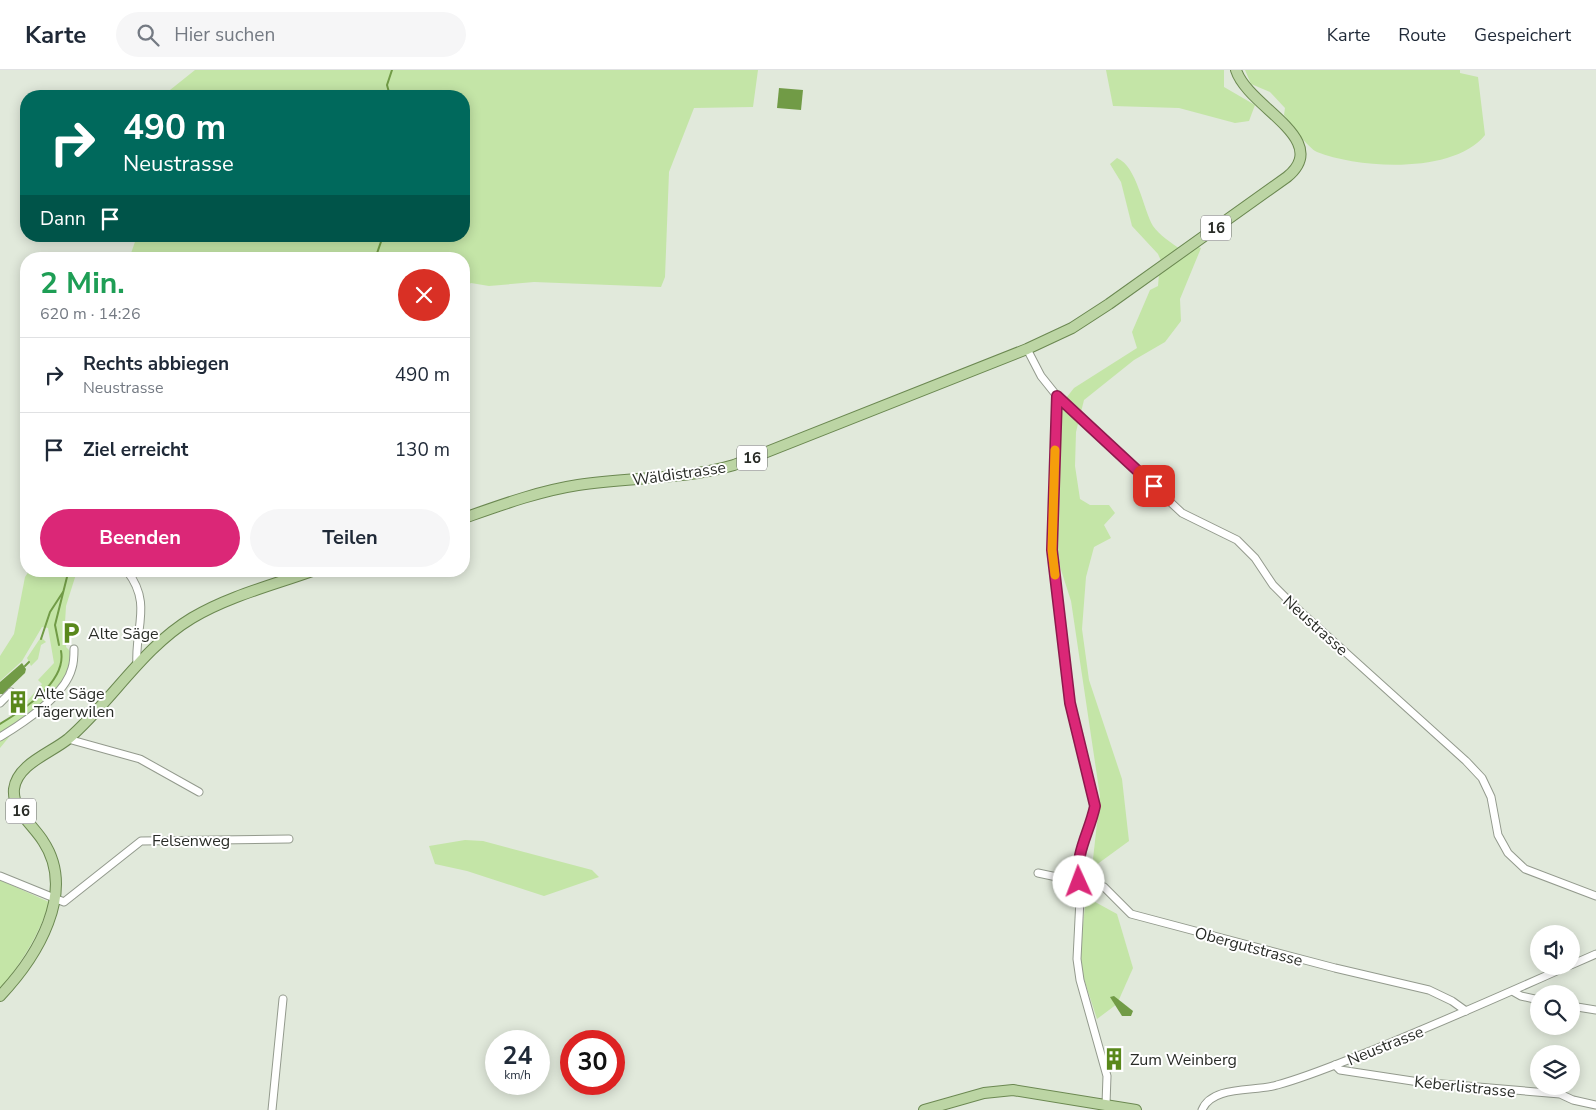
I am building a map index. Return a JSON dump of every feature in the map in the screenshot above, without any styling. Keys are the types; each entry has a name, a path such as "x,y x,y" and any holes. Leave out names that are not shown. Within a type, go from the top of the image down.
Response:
{"main road":[{"name":"16","path":"1027,349 1072,328 1109,304 1287,177 1299,164 1302,152 1298,140 1245,88 1236,70"},
{"name":"Wäldistrasse","path":"470,516 518,500 568,487 686,475 734,465 1027,349"},
{"name":"16","path":"1,993 33,951 45,929 56,900 57,875 54,863 43,840 20,811 14,791 22,772 68,739 163,639 195,616 228,601 295,577"},
{"path":"924,1110 968,1097 1004,1090 1026,1091 1136,1110"}],"street":[{"name":"Neustrasse","path":"1027,349 1041,376 1060,399 1182,513 1237,540 1255,558 1273,585 1292,604 1466,761 1485,784 1492,797 1498,836 1517,863 1550,879 1596,896"},
{"path":"1060,399 1052,550 1070,703 1095,806 1092,820 1078,856 1077,959 1080,980 1107,1076 1106,1104"},
{"path":"131,577 142,602 136,644 137,666"},
{"path":"0,737 32,717 62,686 72,670 74,649"},
{"path":"0,703 11,692"},
{"path":"68,739 140,759 199,792"},
{"name":"Felsenweg","path":"56,900 64,902 70,899 141,840 289,840"},
{"name":"Obergutstrasse","path":"1038,873 1104,887 1131,914 1335,968 1429,990 1452,1001 1466,1011"},
{"path":"0,876 56,900"},
{"path":"1580,961 1596,954"},
{"name":"Neustrasse","path":"1202,1110 1205,1103 1224,1092 1263,1089 1335,1065 1514,992 1549,975"},
{"path":"1514,992 1530,998"},
{"path":"272,1110 283,999"},
{"path":"1580,1007 1596,1010"},
{"name":"Keberlistrasse","path":"1335,1065 1340,1070 1419,1082 1560,1094 1573,1100 1596,1105"}],"shaded area":[{"path":"195,70 758,70 753,107 694,108 669,172 665,277 661,287 534,282 489,286 470,284 470,252 131,252 135,242 470,242 470,90 170,90"},
{"path":"1106,70 1224,70 1224,87 1255,105 1249,121 1235,123 1179,108 1113,106"},
{"path":"1245,70 1460,70 1460,73 1478,77 1485,135 1471,148 1430,162 1406,165 1381,164 1335,158 1313,150 1284,115 1285,108 1270,92 1251,84"},
{"path":"779,88 803,90 801,110 777,108"},
{"path":"1117,158 1130,170 1135,179 1153,226 1162,236 1180,249 1162,263 1158,254 1132,226 1121,182 1110,164"},
{"path":"1198,247 1201,248 1180,299 1181,321 1165,342 1134,360 1084,400 1076,432 1075,466 1080,499 1090,505 1109,505 1115,513 1104,525 1111,538 1094,547 1086,577 1082,629 1089,680 1122,779 1129,841 1092,868 1100,796 1071,601 1055,551 1059,407 1074,388 1137,348 1132,332 1150,290 1158,286 1159,274"},
{"path":"25,577 75,577 66,606 65,623 69,625 66,647 72,653 69,669 61,684 14,731 0,748 0,724 22,710 22,707 42,684 38,680 54,663 48,628 42,627 22,661 0,681 0,656 14,634"},
{"path":"41,637 46,642 41,645 38,659 31,666 27,658"},
{"path":"22,663 26,669 25,673 3,694 0,694 0,682"},
{"path":"465,840 483,841 592,870 599,877 544,896 467,871 435,864 429,846"},
{"path":"0,880 49,902 41,925 30,946 3,986 0,987"},
{"path":"1086,897 1117,914 1133,968 1117,1004 1097,1019 1081,970 1080,952"},
{"path":"1114,996 1133,1011 1131,1016 1122,1016 1110,997"}],"waterway":[{"path":"388,90 387,85 392,70"},
{"path":"377,252 381,242"},
{"path":"59,645 55,625 67,577"},
{"path":"41,639 50,612 63,592"},
{"path":"0,724 31,703 50,684 57,674 61,662 61,651"},
{"path":"25,666 29,662"}],"slow traffic":[{"path":"1055,450 1052,550 1055,575"}],"place":[{"name":"Alte Säge","path":"71,633"},
{"name":"Alte Säge Tägerwilen","path":"18,702"},
{"name":"Zum Weinberg","path":"1114,1059"}],"route":[{"path":"1079,882 1077,872 1079,850 1092,820 1095,806 1070,703 1052,550 1057,396 1154,486"}]}
